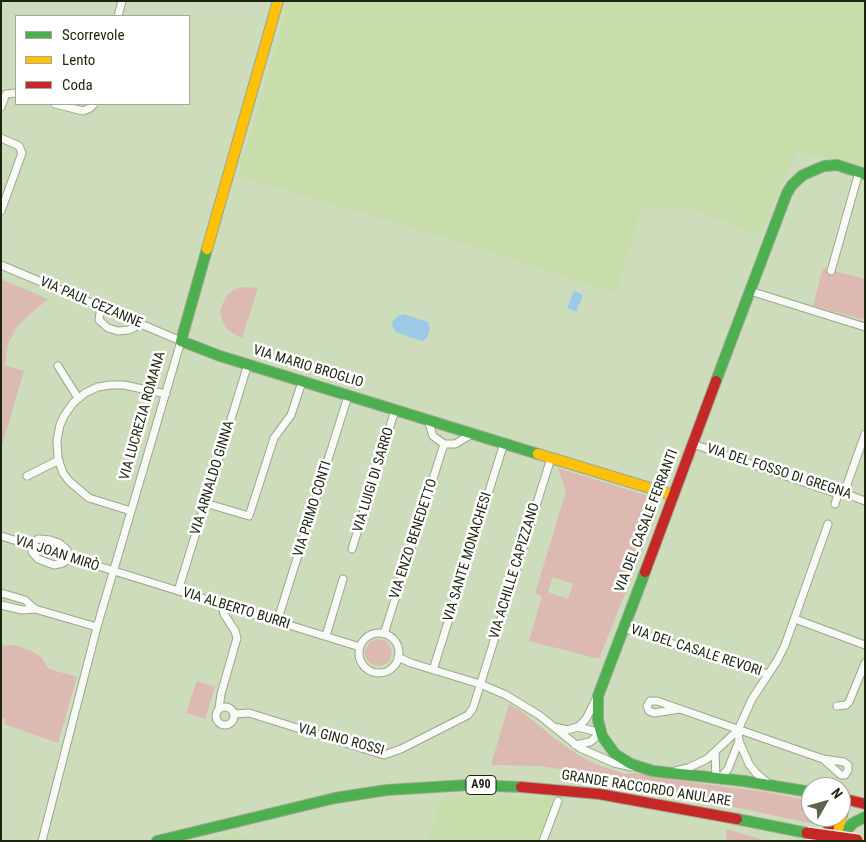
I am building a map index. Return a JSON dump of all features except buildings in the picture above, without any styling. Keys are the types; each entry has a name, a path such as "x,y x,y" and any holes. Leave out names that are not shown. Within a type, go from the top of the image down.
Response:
{"main road":[{"name":"VIA LUCREZIA ROMANA","path":"181,341 278,1"},
{"name":"VIA DEL CASALE FERRANTI","path":"801,790 772,785 642,769 618,757 610,749 601,733 598,720 598,696 783,203 792,185 806,173 824,166 837,165 862,173"},
{"name":"VIA MARIO BROGLIO","path":"181,341 302,382 673,496"},
{"path":"658,491 663,499 666,512"},
{"name":"GRANDE RACCORDO ANULARE","path":"157,841 334,798 398,789 468,785 545,788 599,794 683,808 807,833 865,841"},
{"path":"851,802 865,804"},
{"path":"843,841 846,832 853,823 865,817"},
{"path":"826,841 827,827"},
{"path":"835,841 839,827"}],"street":[{"path":"118,15 122,1"},
{"path":"1,107 6,94 15,93"},
{"path":"59,105 83,111 93,105"},
{"path":"1,138 17,144 21,148 22,153 1,211"},
{"path":"831,271 862,173"},
{"name":"VIA PAUL CEZANNE","path":"1,265 181,341"},
{"path":"750,291 865,327"},
{"path":"101,307 99,320 108,328 118,331 129,330 138,323"},
{"name":"VIA LUCREZIA ROMANA","path":"42,841 97,627 181,341"},
{"name":"VIA ARNALDO GINNA","path":"178,591 248,364"},
{"path":"58,366 78,398"},
{"path":"205,503 249,516 273,441 291,415 302,382"},
{"path":"131,512 93,500 84,495 66,477 59,460 58,440 61,422 68,409 78,398 95,388 113,384 128,385 166,394"},
{"name":"VIA PRIMO CONTI","path":"278,622 348,396"},
{"name":"VIA LUIGI DI SARRO","path":"352,549 396,410"},
{"path":"428,420 434,436 444,444 455,444 472,434"},
{"path":"835,504 841,494 865,434"},
{"name":"VIA SANTE MONACHESI","path":"433,670 504,443"},
{"name":"VIA ENZO BENEDETTO","path":"384,634 444,444"},
{"name":"VIA DEL FOSSO DI GREGNA","path":"693,444 865,501"},
{"name":"VIA ACHILLE CAPIZZANO","path":"480,684 550,458"},
{"path":"27,476 59,460"},
{"path":"664,772 696,765 715,753 738,730 752,699 783,650 828,524"},
{"name":"VIA JOAN MIRÒ","path":"1,536 113,572"},
{"path":"38,539 52,540 64,546 69,552 70,558 60,564 49,564 36,557 32,552 31,545 38,539"},
{"name":"VIA ALBERTO BURRI","path":"113,572 360,647"},
{"path":"326,636 343,579"},
{"path":"1,593 25,600 35,608 97,627"},
{"path":"1,605 22,610 35,608"},
{"path":"220,708 221,694 237,638 235,631 224,614 222,605"},
{"path":"795,619 865,644"},
{"name":"VIA DEL CASALE REVORI","path":"623,628 768,674"},
{"path":"375,633 384,634 393,639 396,644 398,657 388,670 375,672 366,668 362,663 359,657 360,647 364,639 369,635 375,633"},
{"path":"398,657 480,684 520,702 575,745 614,763 642,769"},
{"path":"837,706 846,705 850,702 865,663"},
{"name":"VIA GINO ROSSI","path":"234,714 228,724 219,723 215,716 220,708 228,707 234,714 249,714 379,754 387,754 468,715 473,708 480,684"},
{"path":"553,727 567,730 578,727 587,718 598,696"},
{"path":"680,709 823,759"},
{"path":"578,727 601,733"},
{"path":"738,730 739,741 751,767 772,785"},
{"path":"575,745 589,743 601,733"},
{"path":"715,753 716,778 723,775 728,769 739,741"},
{"path":"543,841 558,800"}],"shaded area":[{"path":"289,1 865,1 865,166 796,152 760,235 687,207 642,208 615,293 509,257 238,176"},
{"path":"823,268 865,279 865,320 813,306"},
{"path":"1,279 48,299 18,325 8,344 5,365 24,371 1,449"},
{"path":"237,288 258,288 242,338 225,327 220,312 228,294"},
{"path":"558,468 649,496 657,507 656,515 599,659 529,641 542,596 535,594 566,491","holes":["553,577 573,584 568,599 548,592"]},
{"path":"378,639 389,644 392,653 389,662 381,666 372,665 365,654 365,650 370,642"},
{"path":"16,645 41,657 49,669 77,677 58,743 4,724 6,719 1,717 1,646"},
{"path":"197,681 215,687 205,719 186,713"},
{"path":"509,704 521,711 578,755 598,765 625,774 635,773 801,799 801,821 677,795 676,790 599,775 540,766 492,765"},
{"path":"441,797 554,797 538,841 429,841"},
{"path":"726,829 767,841 726,841"},
{"path":"236,833 257,841 204,841"}],"water":[{"path":"574,291 583,295 576,312 567,308"},
{"path":"403,314 428,322 430,328 427,338 423,341 396,332 392,326 393,321"}],"traffic: fast":[{"path":"716,381 787,193 792,185 803,175 824,166 837,165 865,174"},
{"path":"207,249 181,341 220,356 538,454"},
{"path":"645,572 598,696 598,720 602,736 615,754 631,764 653,771 744,781 801,790"},
{"path":"157,841 335,798 387,790 468,785 521,787"},
{"path":"843,841 847,830 853,823 865,817"},
{"path":"737,819 807,833"}],"traffic: slow":[{"path":"207,249 278,1"},
{"path":"538,454 673,495"},
{"path":"835,841 839,827"}],"traffic: jam":[{"path":"645,572 716,381"},
{"path":"521,787 599,794 737,819"},
{"path":"851,800 865,804"},
{"path":"826,841 829,827"},
{"path":"807,833 857,840"}]}
